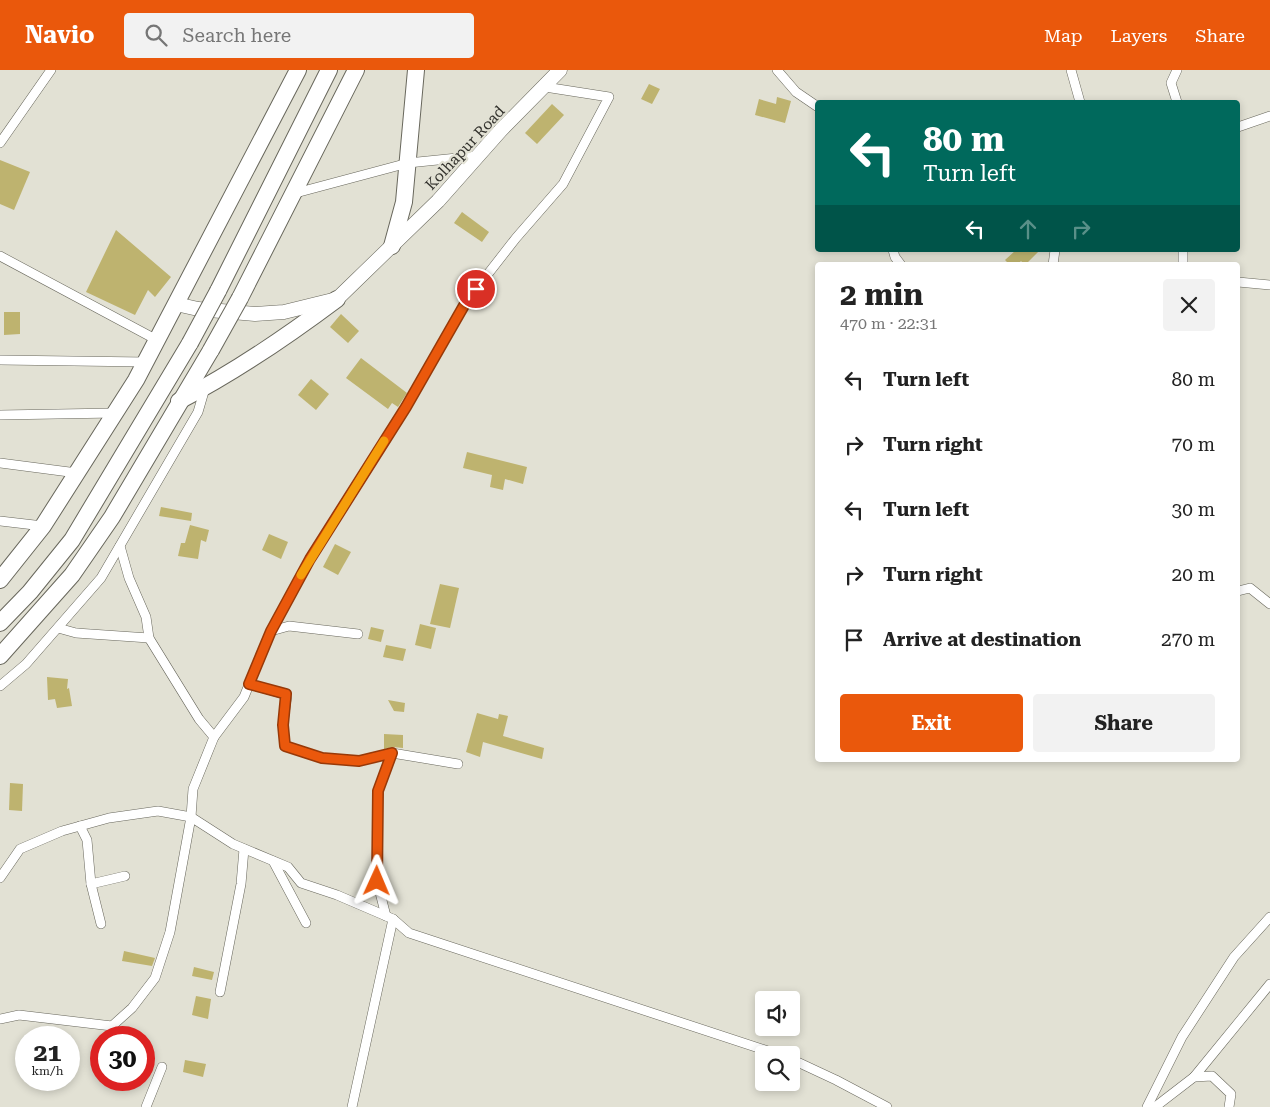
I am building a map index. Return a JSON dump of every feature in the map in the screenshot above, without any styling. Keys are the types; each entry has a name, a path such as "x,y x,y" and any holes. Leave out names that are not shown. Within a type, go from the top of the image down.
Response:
{"highway":[{"path":"0,580 43,526 146,362 298,70"},
{"path":"0,623 30,592 72,540 190,343 329,70"},
{"path":"0,656 72,575 112,517 240,298 356,70"},
{"path":"392,246 404,202 409,130 416,70"},
{"path":"179,401 205,387 337,299"}],"main road":[{"name":"Kolhapur Road","path":"337,299 438,201 500,131 560,70"},
{"path":"176,304 198,309 255,314 284,312 337,299"}],"street":[{"path":"0,143 51,70"},
{"path":"776,70 796,92 815,105"},
{"path":"1071,70 1079,100"},
{"path":"1176,100 1170,83 1177,70"},
{"path":"0,1019 19,1015 112,1026 132,1008 155,978 170,932 191,817 193,789 214,737 244,697 271,631 310,559 406,407 466,302 516,238 563,184 609,97 545,87"},
{"path":"1240,126 1270,116"},
{"path":"292,194 408,163 478,156"},
{"path":"0,256 157,340"},
{"path":"1240,282 1270,285"},
{"path":"0,360 146,362"},
{"path":"0,686 26,664 101,578 198,412 205,387"},
{"path":"0,415 115,413"},
{"path":"0,463 77,473"},
{"path":"0,521 43,526"},
{"path":"120,546 129,578 146,617 149,638 199,719 214,737"},
{"path":"1240,590 1250,588 1270,604"},
{"path":"271,631 289,626 358,634"},
{"path":"58,628 76,633 149,638"},
{"path":"249,684 286,694 283,725 285,746 322,758 359,761 392,753 458,764"},
{"path":"352,1107 390,917 377,881 378,791 392,753"},
{"path":"0,878 20,848 62,831 110,818 158,811 191,817 233,844 288,867 301,883 337,894 390,917 409,933 755,1047"},
{"path":"80,826 87,840 90,884 101,924"},
{"path":"220,992 241,884 244,849"},
{"path":"273,861 306,923"},
{"path":"90,884 125,876"},
{"path":"1147,1107 1182,1037 1197,1013 1234,956 1270,917"},
{"path":"1155,1107 1194,1077 1270,984"},
{"path":"800,1063 887,1107"},
{"path":"146,1107 162,1067"},
{"path":"1194,1077 1212,1076 1231,1094 1229,1107"}],"building":[{"path":"649,84 660,89 652,104 641,99"},
{"path":"777,97 791,101 785,123 755,115 759,99 776,104"},
{"path":"552,104 564,115 537,144 525,133"},
{"path":"0,160 30,172 14,210 0,204"},
{"path":"462,212 489,232 482,242 454,223"},
{"path":"116,230 171,277 155,297 148,290 135,315 86,292"},
{"path":"1014,252 1038,252 1028,262 1007,262 1005,260"},
{"path":"4,312 20,312 20,334 4,335"},
{"path":"341,314 359,331 348,343 330,327"},
{"path":"361,358 407,393 398,407 392,403 388,409 346,378"},
{"path":"311,379 329,394 316,410 298,395"},
{"path":"467,452 527,467 523,484 505,479 503,490 490,487 492,475 463,468"},
{"path":"161,507 192,513 191,521 159,516"},
{"path":"190,525 209,530 206,542 201,540 198,559 178,556 181,543 185,543"},
{"path":"269,534 288,542 281,559 262,550"},
{"path":"335,544 351,552 338,575 323,567"},
{"path":"440,584 459,588 450,628 430,624"},
{"path":"420,624 436,628 431,649 415,645"},
{"path":"371,627 384,630 381,642 368,639"},
{"path":"386,645 406,649 403,661 383,657"},
{"path":"47,677 68,679 67,689 69,688 72,706 57,708 55,699 48,700"},
{"path":"388,700 405,703 404,712 394,711"},
{"path":"477,713 498,719 499,714 508,716 503,736 544,748 542,759 483,742 480,757 466,752"},
{"path":"384,734 403,735 403,748 393,747 384,749"},
{"path":"10,783 23,784 22,811 9,810"},
{"path":"124,951 155,958 152,966 122,961"},
{"path":"194,967 214,972 212,980 192,976"},
{"path":"196,996 211,999 208,1019 192,1015"},
{"path":"185,1060 206,1064 203,1077 183,1072"}],"slow traffic":[{"path":"301,575 384,441"}],"route":[{"path":"377,881 378,791 392,753 359,761 322,758 285,746 283,725 286,694 249,684 271,631 310,559 406,407 466,302 476,289"}]}
